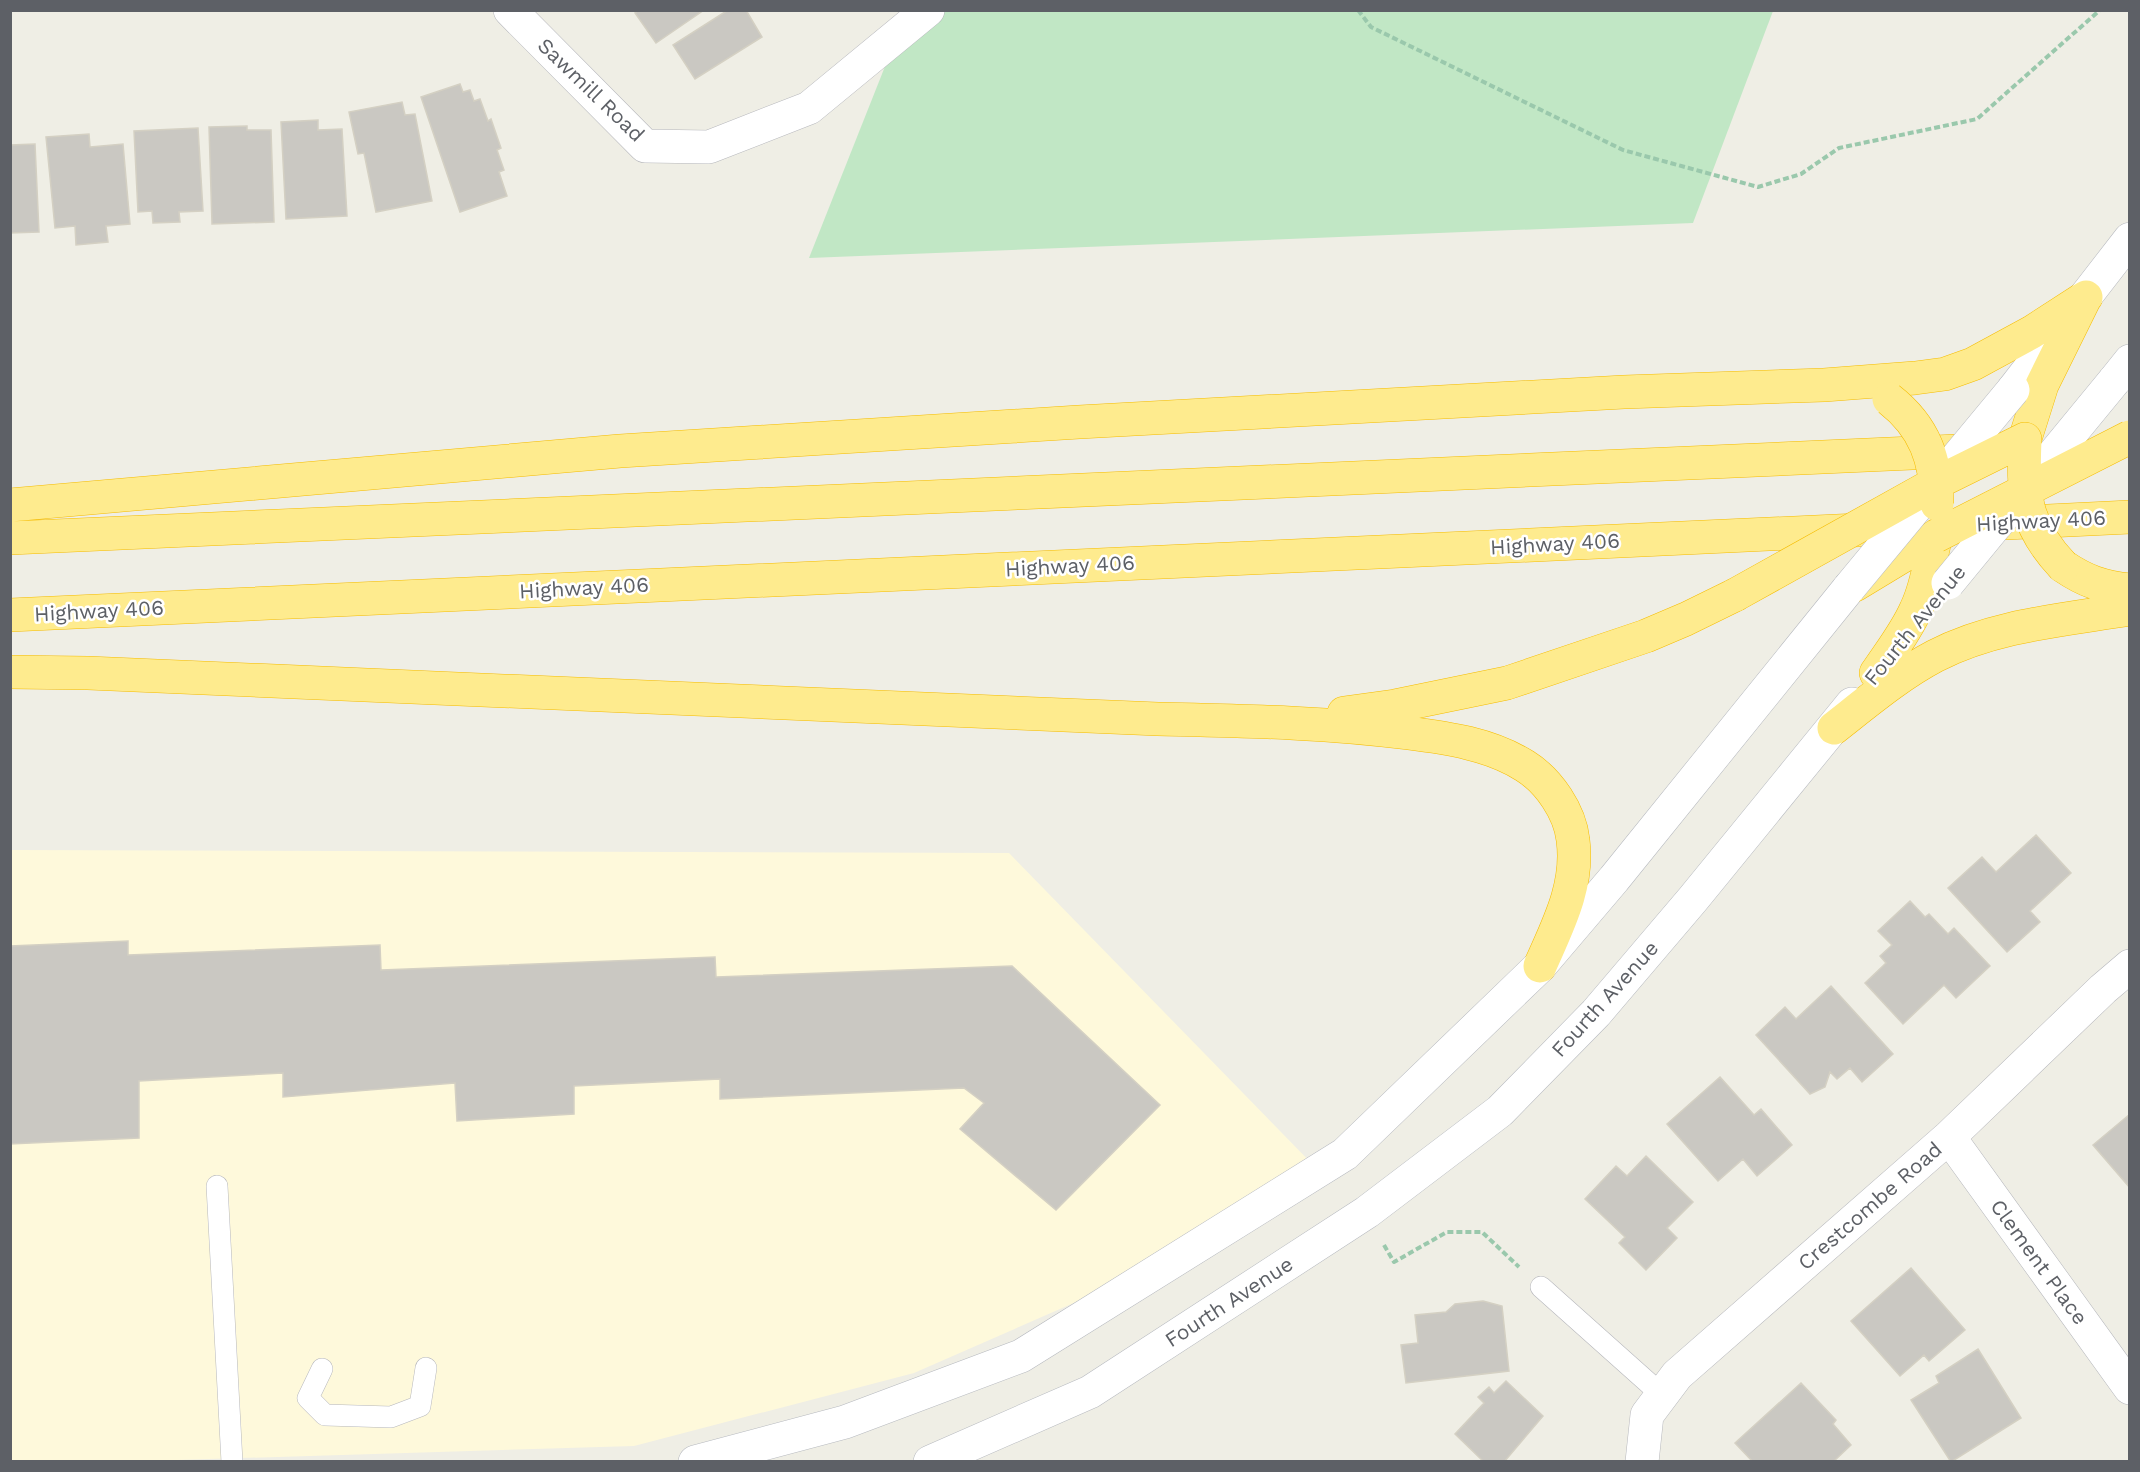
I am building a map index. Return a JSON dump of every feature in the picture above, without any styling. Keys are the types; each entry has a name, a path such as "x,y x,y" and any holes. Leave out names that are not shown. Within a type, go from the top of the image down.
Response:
{"highway":[{"path":"10,505 620,451 1209,415 1624,392 1824,385 1915,378 1945,374 1973,364 2086,297"},
{"path":"1280,721 1395,706 1507,682 1646,636 1735,595 1936,483 2063,419 2122,371"},
{"path":"1824,385 1858,388 1889,399 1905,412 1923,438 1930,455 1936,483 1937,579"},
{"path":"2028,387 2024,491 2031,519 2039,536 2063,566 2082,579 2106,587 2130,590"},
{"path":"1849,588 1936,536 2130,437"},
{"path":"10,538 2130,442"},
{"name":"Highway 406","path":"10,615 2130,517"},
{"path":"1834,728 1895,681 1934,657 1958,646 1986,635 2040,622 2130,609"},
{"path":"10,672 100,673 1158,719 1280,721 1379,729 1441,737 1479,746 1526,766 1544,781 1569,821 1574,841 1569,900 1540,966"}],"main road":[{"name":"Sawmill Road","path":"510,10 645,146 709,147 808,108 928,10"},
{"path":"695,1461 845,1422 1021,1356 1345,1154 1540,966 1622,870 1936,483 2028,387 2086,297 2130,239"},
{"name":"Fourth Avenue","path":"930,1461 1090,1392 1367,1212 1500,1111 1596,1013 1834,728 1876,673 1937,579 2024,491 2122,371"},
{"name":"Crestcombe Road","path":"1642,1461 1647,1416 1677,1376 1949,1137 2103,989 2130,966"},
{"name":"Clement Place","path":"1949,1137 2130,1388"}],"lane":[{"path":"217,1186 232,1461"},
{"path":"1541,1287 1662,1395"},
{"path":"322,1369 308,1398 325,1415 391,1417 420,1406 426,1368"}],"path":[{"path":"1358,10 1371,27 1623,150 1758,187 1801,174 1839,148 1977,119 2100,10"},
{"path":"1367,1212 1394,1262 1447,1232 1482,1232 1541,1287"}],"shaded area":[{"path":"11,850 1009,853 1319,1171 1117,1284 914,1373 634,1446 145,1461 11,1462"}],"green space":[{"path":"907,11 1773,11 1693,223 809,258"}],"building":[{"path":"639,10 704,10 656,43 635,13"},
{"path":"728,10 746,10 762,37 695,79 673,45"},
{"path":"460,84 463,92 470,90 474,101 480,99 488,121 491,119 501,148 497,150 504,170 499,172 507,196 460,212 421,97"},
{"path":"402,102 405,115 415,114 432,201 376,212 364,153 358,154 349,112"},
{"path":"318,120 318,130 342,129 347,216 286,219 281,122"},
{"path":"247,126 247,130 271,130 274,222 212,224 209,127"},
{"path":"198,128 203,211 179,212 180,222 153,223 152,211 138,212 134,131"},
{"path":"89,134 90,147 123,144 130,224 106,226 108,242 76,245 75,226 55,228 46,137"},
{"path":"35,144 39,232 10,233 10,145"},
{"path":"2036,835 2071,873 2030,911 2040,922 2007,952 1948,888 1982,857 1996,872"},
{"path":"1910,901 1925,917 1929,914 1948,934 1954,928 1990,966 1956,998 1944,985 1903,1024 1865,983 1886,963 1880,956 1892,945 1878,931"},
{"path":"128,941 128,955 380,945 381,970 715,957 716,977 1012,966 1160,1105 1056,1210 960,1129 984,1103 964,1088 720,1099 720,1079 574,1086 574,1114 457,1121 455,1083 283,1097 283,1073 139,1081 139,1138 10,1144 10,946"},
{"path":"1831,986 1893,1054 1862,1082 1850,1068 1837,1079 1830,1072 1825,1087 1810,1094 1756,1035 1785,1007 1796,1019"},
{"path":"1720,1077 1754,1115 1761,1109 1792,1145 1757,1176 1743,1159 1718,1181 1667,1124"},
{"path":"2130,1114 2130,1188 2093,1145"},
{"path":"1646,1156 1693,1202 1667,1228 1677,1238 1646,1270 1619,1243 1625,1237 1585,1199 1616,1166 1627,1176"},
{"path":"1911,1268 1965,1330 1929,1361 1924,1355 1900,1376 1851,1321"},
{"path":"1483,1301 1502,1306 1509,1371 1406,1383 1401,1345 1418,1343 1415,1315 1446,1312 1455,1304"},
{"path":"1978,1349 2021,1418 1951,1462 1911,1400 1939,1383 1936,1376"},
{"path":"1506,1381 1543,1416 1504,1462 1484,1462 1455,1434 1484,1403 1478,1397 1489,1387 1494,1393"},
{"path":"1801,1383 1836,1420 1833,1424 1851,1445 1833,1462 1753,1462 1735,1443"}]}
